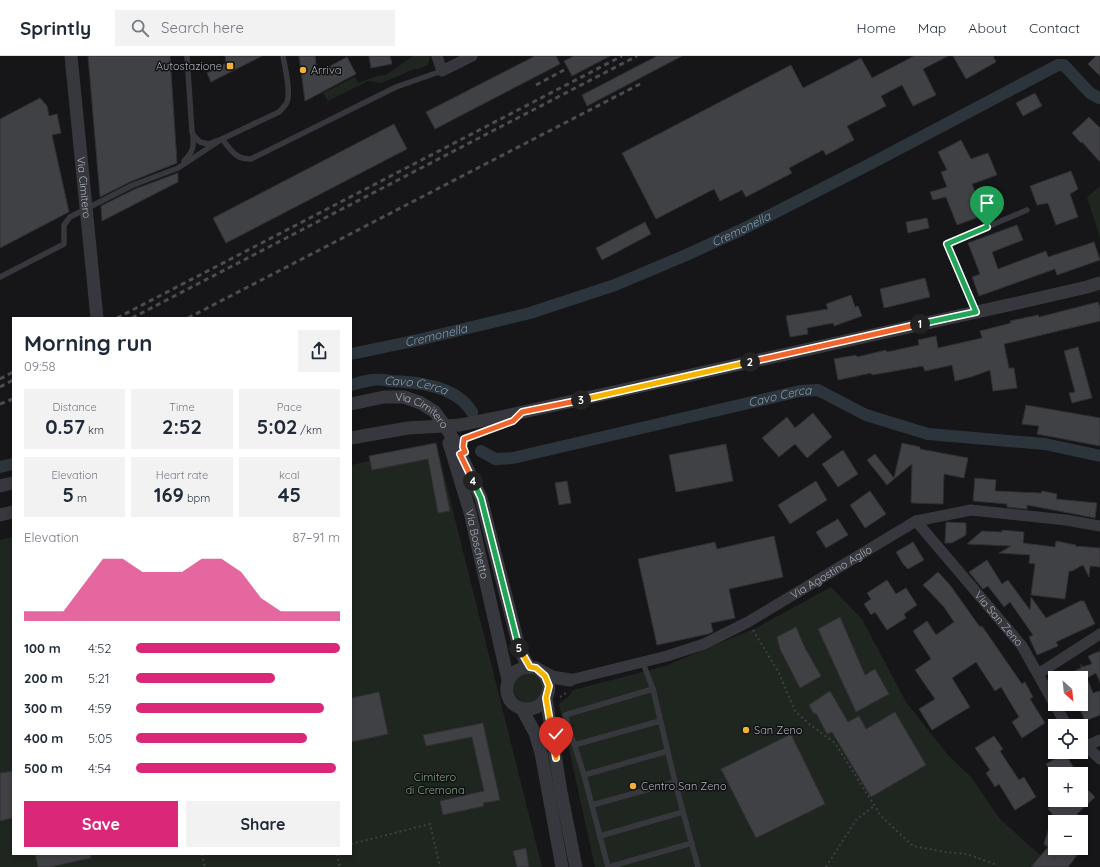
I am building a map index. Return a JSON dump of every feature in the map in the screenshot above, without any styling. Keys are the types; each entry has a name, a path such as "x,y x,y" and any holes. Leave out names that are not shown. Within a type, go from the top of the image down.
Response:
{"street":[{"name":"Via Cimitero","path":"71,56 96,317"},
{"path":"437,56 442,71 472,56"},
{"path":"445,426 552,406 1087,287 1100,282"},
{"name":"Via Cimitero","path":"352,404 384,397 404,398 421,403 434,412 445,426"},
{"name":"Via Cimitero","path":"352,438 408,428 445,426"},
{"name":"Via Boschetto","path":"445,426 455,442 481,498 520,651 548,681 547,695 561,792 576,867"},
{"name":"Via Boschetto","path":"445,426 452,457 470,512 508,680 506,687 507,694 515,705 522,708 535,733 541,754 562,867"},
{"path":"0,486 12,483"},
{"name":"Via Agostino Aglio","path":"547,695 555,686 570,680 643,663 704,644 748,622 916,521 971,510 1066,520 1100,526"},
{"path":"0,515 12,512"},
{"name":"Via San Zeno","path":"916,521 1022,646 1063,719"},
{"path":"1038,674 1100,634"},
{"path":"508,680 512,674 523,667 536,669"},
{"name":"Via Agostino Aglio","path":"536,669 552,677 570,680"},
{"path":"522,708 536,708 542,704 547,695"},
{"path":"1088,743 1100,740"},
{"path":"1088,748 1100,759"}],"lane":[{"path":"160,175 179,165 188,156 194,145 187,56"},
{"path":"192,132 197,140 204,144 208,144 279,112 286,104 288,93 283,56"},
{"path":"222,139 230,150 242,159 252,159 396,87 442,71"},
{"path":"0,277 64,244 64,225 70,217 133,185 178,168 222,139"},
{"path":"976,312 947,244 1026,210"},
{"path":"643,663 653,689 675,782 698,867"},
{"path":"653,689 565,715 584,775 608,867 692,843"},
{"path":"574,745 660,721"},
{"path":"584,775 668,751"},
{"path":"592,805 675,782"},
{"path":"600,836 684,812"}],"path":[{"path":"748,622 779,672 795,711 809,724 835,743 881,816 913,846 945,852 967,854 997,865"},
{"path":"826,867 856,820 874,806"},
{"path":"352,844 430,824 440,867"},
{"path":"202,855 205,867"},
{"path":"337,855 340,867"}],"green space":[{"path":"413,56 430,56 428,65 414,69 381,83 368,81 328,101 323,93 355,77 358,83 377,76 386,75"},
{"path":"1100,186 1100,238 1087,197"},
{"name":"Cimitero di Cremona","path":"437,447 542,867 0,867 0,540 12,537 12,855 352,855 352,465"},
{"name":"San Zeno","path":"831,587 862,619 906,702 948,755 971,777 1000,819 1040,855 1057,867 595,867 559,704 568,697 573,690 665,666 756,628"},
{"path":"528,673 534,674 542,682 542,694 534,702 528,703 522,702 514,694 513,688 514,682 522,674"}],"building":[{"path":"88,56 170,56 177,163 132,181 100,197"},
{"path":"225,56 262,56 211,82 207,73 226,63"},
{"path":"299,56 315,56 317,73 347,57 356,74 305,101"},
{"path":"369,56 390,56 392,64 371,68"},
{"path":"535,56 556,56 560,64 435,129 426,112"},
{"path":"574,56 610,56 572,76 564,61"},
{"path":"657,56 682,56 587,106 582,95"},
{"path":"914,56 948,56 923,69 936,95 913,106 902,85 881,96 886,106 847,126 854,140 826,155 823,150 789,168 792,173 746,197 742,190 720,201 714,189 656,219 622,153 791,65 803,88 861,58 872,78"},
{"path":"953,56 993,56 996,62 966,79"},
{"path":"1096,56 1100,56 1100,76 1088,64"},
{"path":"1035,93 1042,106 1023,116 1016,103"},
{"path":"40,98 47,106 49,116 57,114 61,133 52,135 69,212 0,248 0,119"},
{"path":"1089,117 1100,128 1100,162 1072,133"},
{"path":"394,124 407,149 226,243 213,218"},
{"path":"961,140 971,159 988,153 997,175 972,184 984,215 957,225 946,197 933,200 930,192 947,187 941,172 947,170 938,152"},
{"path":"1071,171 1078,189 1070,194 1078,217 1056,225 1048,203 1037,205 1030,186"},
{"path":"178,173 178,182 102,221 101,206 135,189"},
{"path":"927,218 929,228 908,233 906,222"},
{"path":"645,222 651,234 602,260 596,248"},
{"path":"1017,225 1023,240 992,252 998,269 1046,251 1048,257 1094,242 1100,260 1057,275 1055,269 979,296 972,277 980,274 968,243"},
{"path":"925,278 930,297 884,308 880,289"},
{"path":"851,295 855,307 858,306 862,316 834,326 833,323 807,328 808,334 790,337 786,316 828,309 826,304"},
{"path":"1098,302 1100,308 1100,321 1004,344 1009,368 1014,368 1017,388 993,391 990,370 955,381 952,365 925,371 923,366 872,375 871,373 838,380 834,359 856,355 857,357 886,350 887,352 919,345 918,340 936,336 938,348 982,338 980,331 1011,323 1010,321 1038,315 1039,317"},
{"path":"1078,347 1092,398 1072,403 1069,393 1075,392 1064,351"},
{"path":"1026,405 1100,418 1100,446 1037,434 1039,426 1022,424"},
{"path":"813,413 832,437 807,458 795,444 779,457 762,438 787,417 795,428"},
{"path":"436,443 450,511 438,513 428,459 372,470 369,456"},
{"path":"902,443 920,447 920,449 968,458 964,478 944,474 943,504 911,503 912,464 887,485 867,460 875,454 894,478"},
{"path":"726,444 733,481 676,492 669,455"},
{"path":"843,450 858,474 838,487 822,464"},
{"path":"975,478 996,480 995,491 1041,493 1042,491 1057,494 1056,499 1097,503 1095,518 1027,505 1027,509 1025,509 1007,507 1007,504 973,501"},
{"path":"567,481 571,503 559,505 555,483"},
{"path":"816,481 827,500 790,524 778,505"},
{"path":"870,491 886,514 865,528 850,505"},
{"path":"838,519 848,535 826,548 816,532"},
{"path":"946,522 966,523 966,535 952,543 945,543"},
{"path":"1002,530 1024,532 1023,543 1055,547 1056,541 1076,545 1075,546 1100,548 1100,567 1090,566 1089,577 1083,565 1069,571 1065,599 1031,595 1035,564 1029,563 1030,555 999,553 1011,546 967,544 982,531 1002,532"},
{"path":"774,536 783,577 729,589 735,618 711,623 713,632 657,645 638,559 715,542 717,549"},
{"path":"913,542 924,560 908,569 903,564 896,552"},
{"path":"987,560 1002,584 1008,580 1030,610 1031,597 1046,618 1080,601 1084,601 1095,624 1056,642 1058,646 1037,655 1029,637 1033,635 1010,602 1004,607 988,586 983,589 969,572"},
{"path":"938,572 950,585 980,627 982,626 1022,684 1025,682 1033,697 1030,699 1045,723 1022,738 1012,722 1019,717 1001,687 995,691 976,662 952,678 970,707 932,730 919,709 935,699 915,670 931,659 913,631 927,621 936,635 954,622 944,607 923,585"},
{"path":"887,580 896,594 906,588 917,605 904,614 906,618 887,630 875,612 871,615 864,604 871,599 867,593"},
{"path":"840,617 865,675 875,669 889,694 856,712 818,629"},
{"path":"796,627 805,648 821,676 800,688 780,649 777,637"},
{"path":"1100,651 1100,682 1096,673 1088,677 1088,671 1074,671 1081,668 1081,664 1082,667 1092,664 1088,656"},
{"path":"1088,680 1093,693 1100,691 1100,715 1088,720 1084,719 1081,711 1088,711"},
{"path":"830,691 848,722 859,716 866,729 895,712 926,765 871,797 832,732 827,734 816,713 814,714 809,705"},
{"path":"379,692 388,734 352,742 352,698"},
{"path":"483,723 500,800 483,803 484,806 443,815 440,801 484,791 472,737 426,746 423,735"},
{"path":"791,734 825,804 756,838 721,769"},
{"path":"994,736 1003,749 1000,751 1019,780 1024,777 1036,797 1015,810 999,784 995,787 986,773 990,770 975,748"},
{"path":"1055,759 1069,759 1073,767 1048,767 1046,764"},
{"path":"12,771 12,818 0,821 0,773"},
{"path":"1088,790 1095,797 1088,804"},
{"path":"1050,807 1084,807 1077,814 1078,815 1053,815 1048,809"},
{"path":"1048,831 1048,847 1044,844"},
{"path":"1048,847 1048,855 1077,855 1068,867 1031,867"},
{"path":"526,848 529,867 517,867 513,851"},
{"path":"35,855 91,855 91,858 50,867 38,867"}],"waterway":[{"name":"Cremonella","path":"352,354 418,340 530,313 615,285 741,230 1058,65 1064,65 1090,93 1099,98"},
{"name":"Cavo Cerca","path":"352,385 377,380 425,384 457,396 472,412"},
{"name":"Cavo Cerca","path":"481,451 495,459 513,458 800,391 818,390 866,415 928,434 1045,444 1100,456"},
{"name":"Cavo Cerca","path":"0,467 12,464"}],"railway":[{"path":"119,317 622,56"},
{"path":"134,317 637,56"},
{"path":"536,85 564,70"},
{"path":"190,317 640,84"},
{"path":"0,379 12,373"},
{"path":"0,387 12,381"},
{"path":"0,404 12,399"}],"place":[{"name":"Autostazione","path":"230,66"},
{"name":"Arriva","path":"303,70"},
{"name":"San Zeno","path":"746,730"},
{"name":"Centro San Zeno","path":"633,786"}],"route":[{"path":"556,758 546,698 549,692 548,681 541,671 530,667 520,651 481,498 460,454 465,452 463,447 464,439 513,421 522,412 976,312 947,244 987,227"}]}
